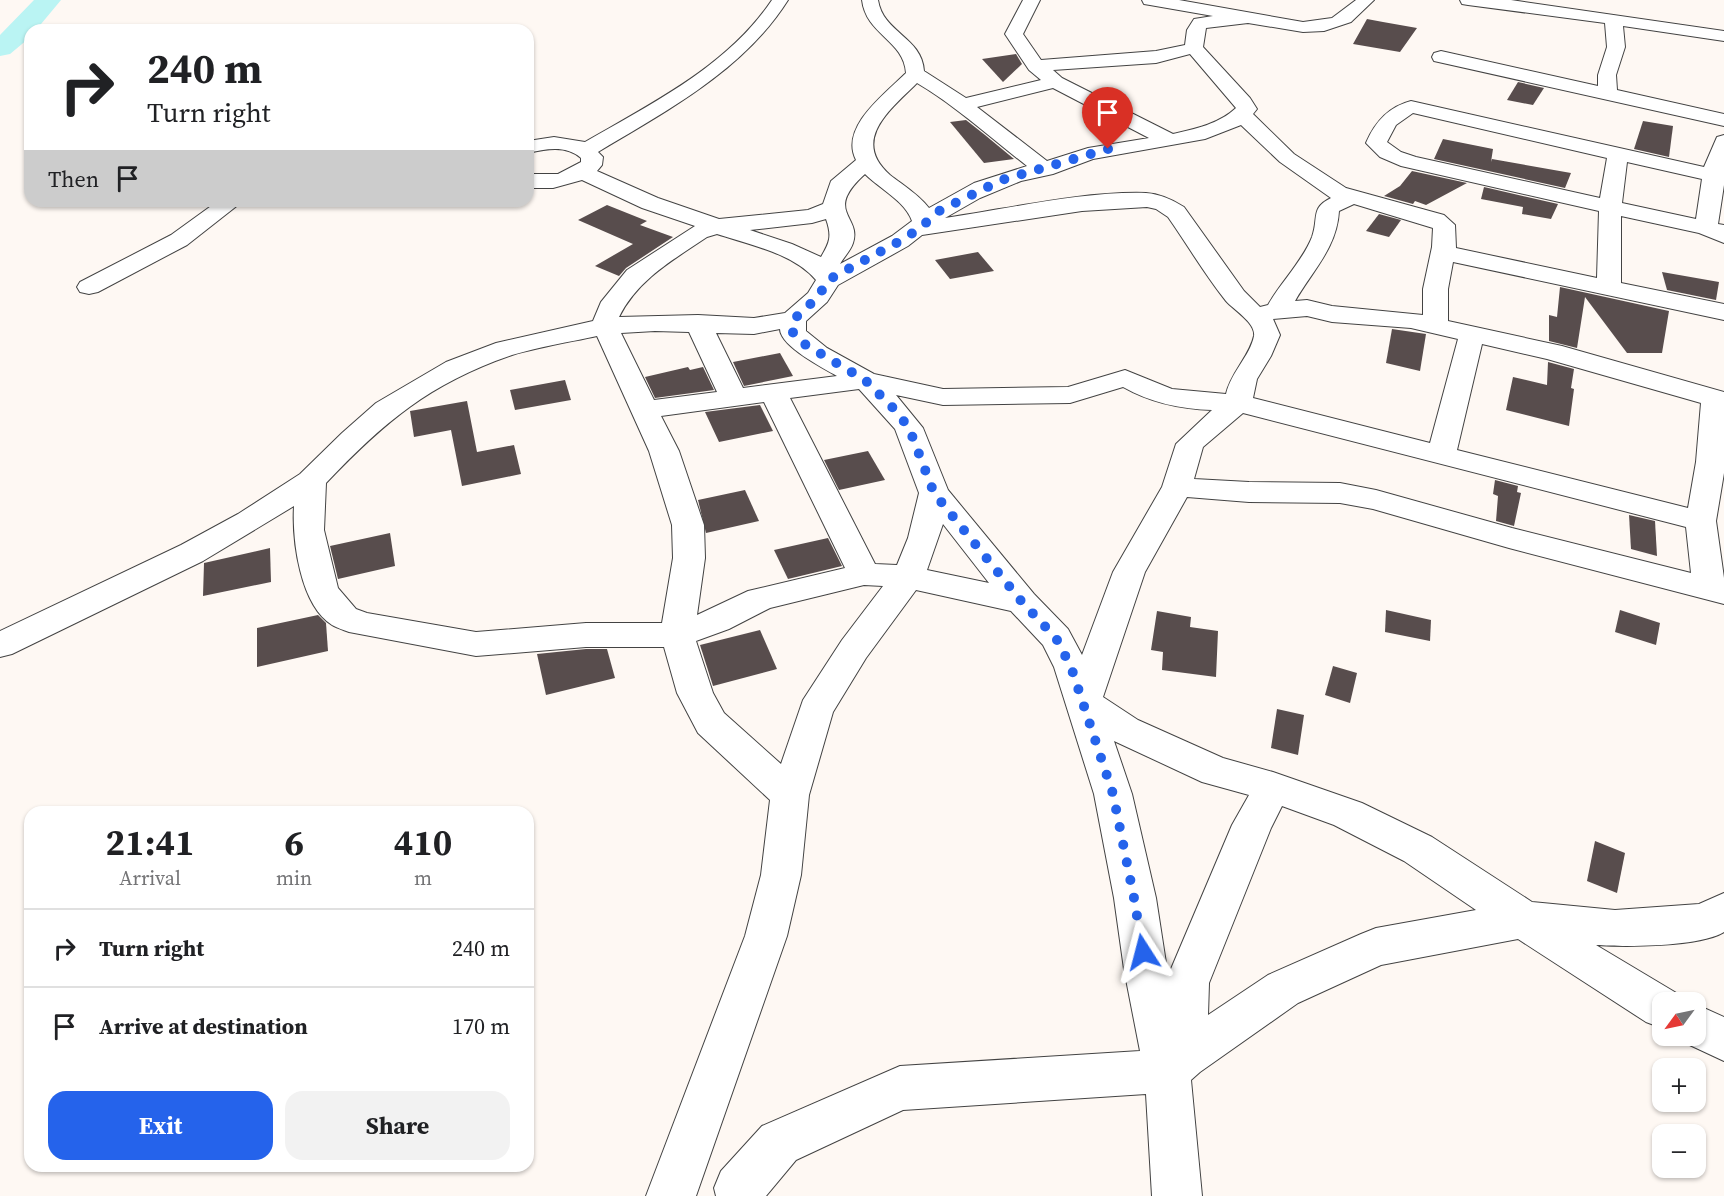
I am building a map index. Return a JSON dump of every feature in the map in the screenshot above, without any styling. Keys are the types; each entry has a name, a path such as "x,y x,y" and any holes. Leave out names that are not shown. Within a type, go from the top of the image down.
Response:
{"street":[{"path":"534,181 555,181 579,155 644,103 735,39 751,23 765,0"},
{"path":"579,155 665,102 741,48 762,29 780,0"},
{"path":"870,0 873,16 910,52 916,66 915,74 889,98 867,126 864,150 867,161 890,187 920,210 921,226"},
{"path":"1032,0 1014,34 1036,66 1055,82 1169,140"},
{"path":"1150,0 1303,27 1326,26 1344,20 1366,0"},
{"path":"1468,0 1554,5 1613,19 1724,36"},
{"path":"825,276 921,226 939,211 1002,180 1045,169 1088,154 1214,130 1242,116 1247,109 1243,102 1194,48 1196,30 1200,22 1251,17"},
{"path":"1608,94 1607,75 1616,47 1613,19"},
{"path":"1036,66 1156,57 1194,48"},
{"path":"1441,57 1536,80 1724,120"},
{"path":"915,74 951,95 1045,169"},
{"path":"962,105 1055,82"},
{"path":"1718,176 1412,107 1395,114 1381,127 1376,143 1382,150 1409,161 1718,232 1718,176 1715,163 1724,141"},
{"path":"1242,116 1258,128 1287,158 1338,193 1436,220 1444,225 1445,253 1439,267 1434,306 1436,326"},
{"path":"534,146 543,144 579,155 650,203 784,249 814,263 825,276"},
{"path":"1609,289 1610,207 1618,154"},
{"path":"0,645 192,553 249,521 311,481 352,439 386,409 423,384 455,368 505,349 605,326 655,322 754,326 793,320 818,297 825,276 842,242 842,232 833,208 839,186 867,161"},
{"path":"1083,702 1129,572 1177,487 1190,444 1238,403 1243,379 1258,356 1267,336 1264,324 1267,313 1317,254 1329,216 1328,208 1352,197"},
{"path":"921,226 1082,204 1147,200 1164,204 1176,212 1235,296 1267,313 1307,308 1332,314 1411,320 1553,352 1719,400 1701,521 1717,591 1509,538 1376,500 1340,493 1249,492 1177,487"},
{"path":"89,288 180,240 224,207"},
{"path":"790,795 711,723 694,693 677,635 689,558 688,525 664,451 605,326 606,318 614,302 636,275 699,232 719,226 812,216 833,208"},
{"path":"1445,253 1724,312"},
{"path":"793,320 793,334 801,342 865,380 896,411 909,428 934,493 1022,602 1056,638 1071,667 1113,794 1134,898 1145,969 1175,1064"},
{"path":"698,323 734,398"},
{"path":"1441,455 1472,334"},
{"path":"643,410 865,380 943,396 1070,394 1125,378 1152,392 1168,396 1193,401 1238,403 1701,521"},
{"path":"773,392 864,574"},
{"path":"311,481 308,530 322,590 335,609 344,617 362,624 476,644 586,635 677,635 717,621 760,599 864,574 908,577 1022,602"},
{"path":"671,1196 766,936 781,875 790,795 816,710 854,649 908,577 924,538 934,493"},
{"path":"1083,702 1125,730 1165,750 1215,771 1273,787 1348,814 1418,849 1523,920 1652,1002"},
{"path":"1177,1196 1175,1064 1187,983 1252,825 1273,787"},
{"path":"741,1196 738,1188 779,1143 900,1088 1175,1064 1283,989 1376,947 1523,920 1615,928 1705,922 1724,911"},
{"path":"1706,1031 1724,1040"}],"building":[{"path":"1367,19 1417,28 1400,52 1353,44"},
{"path":"1016,54 1022,64 1003,82 982,59"},
{"path":"1518,82 1544,88 1533,105 1507,100"},
{"path":"966,120 1014,159 984,163 950,122"},
{"path":"1643,121 1673,126 1669,157 1634,149"},
{"path":"1443,139 1493,149 1491,162 1492,159 1571,173 1565,188 1434,159"},
{"path":"1412,171 1467,183 1426,205 1384,196 1400,186"},
{"path":"1484,187 1558,204 1551,219 1522,214 1523,207 1481,199"},
{"path":"607,205 647,221 640,225 673,237 626,268 619,276 595,266 633,244 578,220"},
{"path":"1379,214 1401,220 1389,237 1366,231"},
{"path":"978,252 994,271 950,279 935,260"},
{"path":"1662,272 1719,282 1716,300 1667,290"},
{"path":"1560,287 1669,311 1662,353 1627,353 1585,297 1577,348 1549,341 1549,315 1557,317"},
{"path":"1392,329 1426,334 1420,371 1386,363"},
{"path":"780,353 793,376 744,386 733,362"},
{"path":"1548,362 1574,369 1569,426 1506,410 1513,377 1547,385"},
{"path":"688,367 690,370 703,367 714,390 655,398 645,377"},
{"path":"565,380 571,400 515,410 510,390"},
{"path":"467,401 477,452 514,445 521,474 462,486 451,430 414,437 410,411"},
{"path":"760,405 773,431 719,442 705,412"},
{"path":"868,451 885,480 839,490 824,460"},
{"path":"1495,480 1518,486 1517,492 1521,493 1514,526 1496,521 1498,496 1493,494"},
{"path":"745,490 759,521 706,533 698,500"},
{"path":"1629,515 1655,521 1657,556 1631,549"},
{"path":"390,533 395,566 338,579 330,546"},
{"path":"828,538 842,566 788,579 774,550"},
{"path":"270,548 271,582 203,596 204,563"},
{"path":"1386,610 1431,620 1430,641 1385,632"},
{"path":"1620,610 1660,623 1656,645 1615,632"},
{"path":"1157,611 1191,617 1190,627 1218,631 1216,677 1162,670 1163,652 1151,650"},
{"path":"318,615 326,623 328,651 257,667 257,628"},
{"path":"760,630 777,669 713,686 700,645"},
{"path":"607,649 615,678 546,695 537,654"},
{"path":"1333,666 1357,673 1350,703 1325,695"},
{"path":"1277,709 1304,715 1298,755 1271,748"},
{"path":"1595,841 1625,853 1617,893 1587,881"}],"waterway":[{"path":"27,24 48,0"},
{"path":"0,48 24,27"}],"route":[{"path":"1108,149 1070,162 1002,180 939,211 919,229 900,241 828,280 818,297 793,320 793,334 818,354 865,380 896,411 909,428 934,493 1022,602 1056,638 1071,667 1113,794 1143,952"}]}
